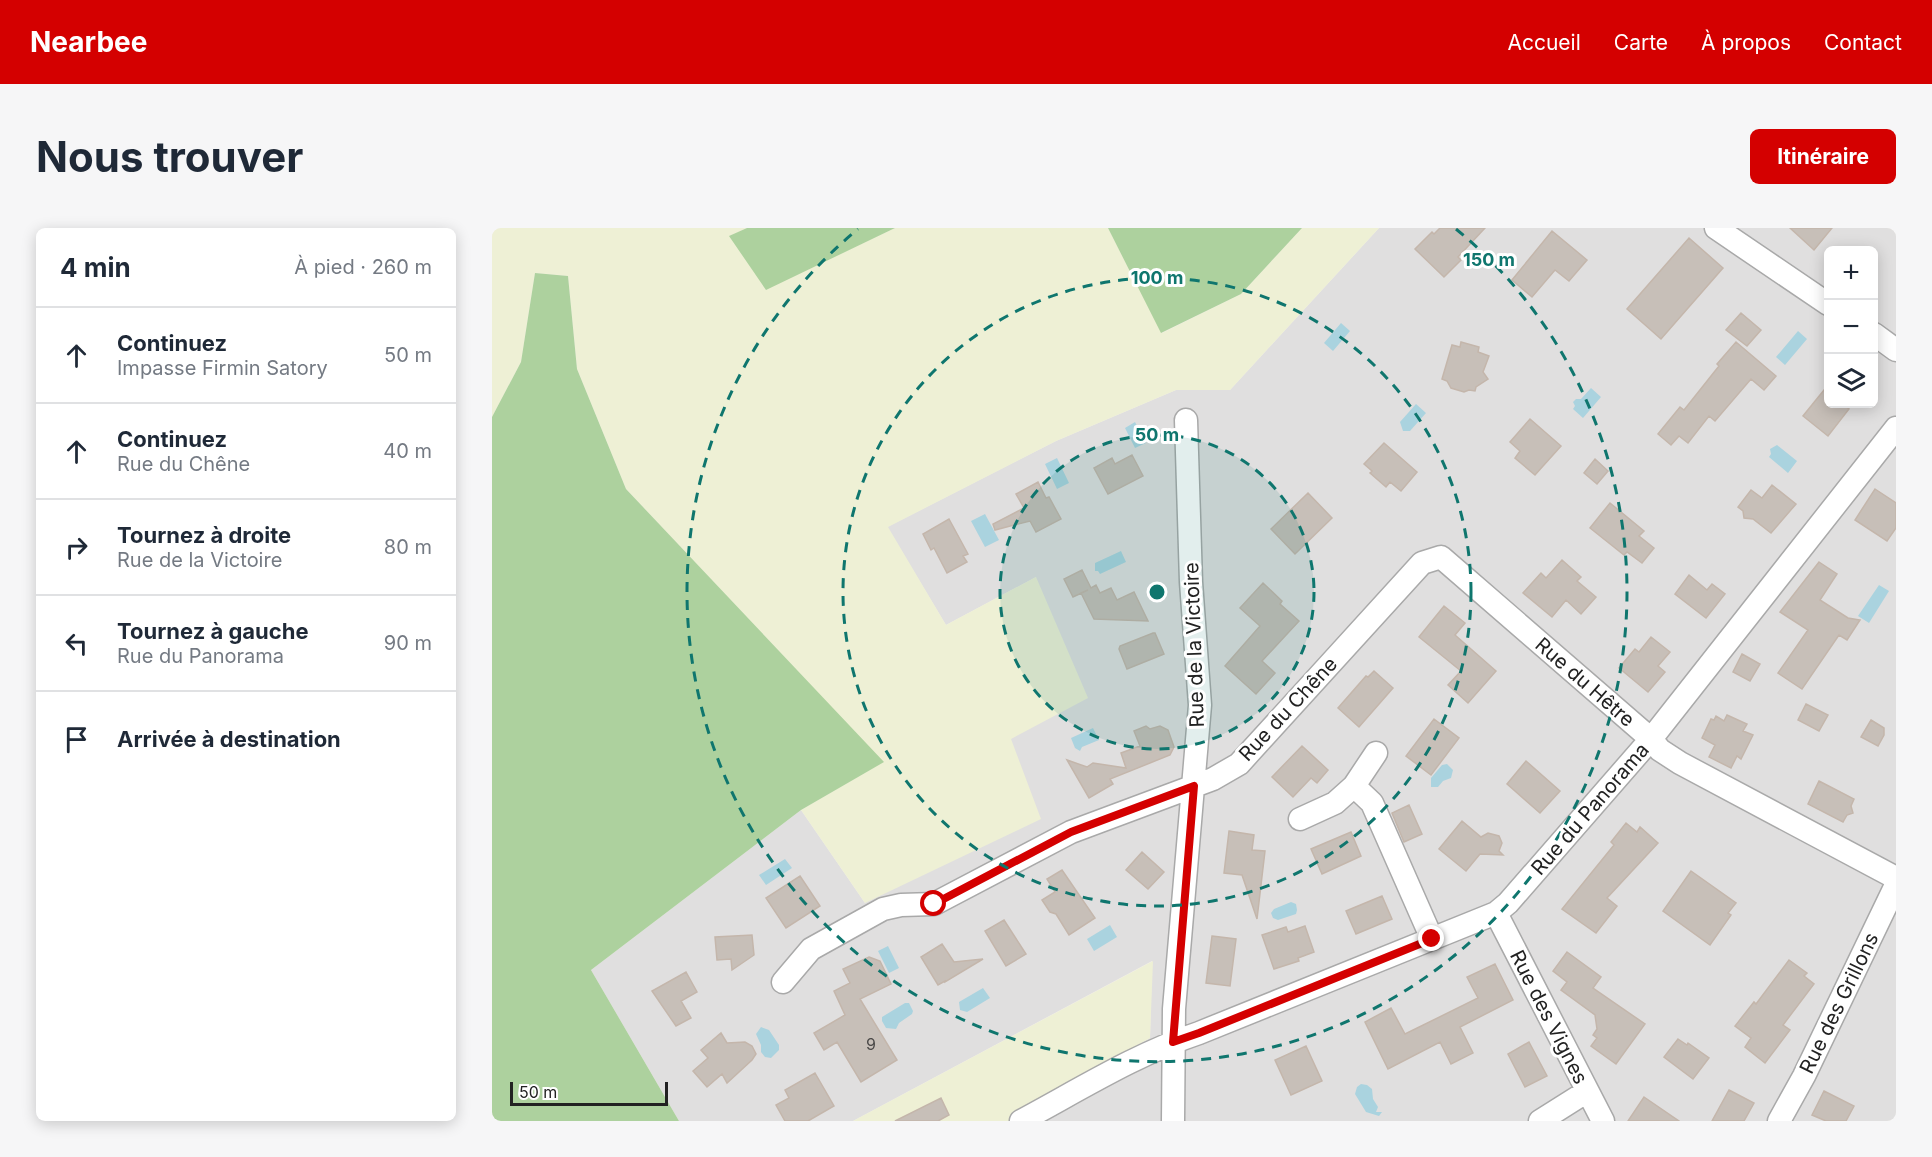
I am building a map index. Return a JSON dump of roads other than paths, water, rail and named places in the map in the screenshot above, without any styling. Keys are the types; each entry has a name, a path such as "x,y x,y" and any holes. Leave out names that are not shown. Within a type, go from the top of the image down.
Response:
{"street":[{"path":"1716,228 1824,301"},
{"path":"1878,337 1896,350"},
{"name":"Rue de la Victoire","path":"1173,1121 1173,1042 1200,705 1191,582 1186,420"},
{"name":"Rue du Panorama","path":"1021,1121 1140,1057 1173,1042 1496,913 1508,903 1651,739 1896,428"},
{"name":"Rue du Chêne","path":"783,982 811,950 884,909 901,905 934,904 1071,832 1213,779 1239,764 1422,563 1441,557"},
{"name":"Rue du Hêtre","path":"1441,557 1651,739 1660,750 1680,763 1896,878"},
{"path":"1300,819 1335,802 1354,786 1376,753"},
{"path":"1354,786 1372,803 1432,939"},
{"name":"Rue des Grillons","path":"1779,1121 1804,1076 1896,885"},
{"name":"Rue des Vignes","path":"1496,913 1586,1092 1603,1121"},
{"path":"1540,1121 1586,1092"}],"water":[{"path":"1341,323 1350,331 1333,351 1324,343"},
{"path":"1798,331 1807,339 1785,365 1776,357"},
{"path":"1591,388 1601,397 1583,418 1573,409 1575,406 1573,402 1581,399"},
{"path":"1416,404 1426,413 1410,431 1403,431 1400,422"},
{"path":"1135,422 1146,443 1135,448 1125,428"},
{"path":"1777,445 1797,461 1788,473 1769,457 1770,449"},
{"path":"1057,458 1069,483 1057,489 1045,464"},
{"path":"985,514 999,540 985,547 971,521"},
{"path":"1121,551 1126,562 1100,574 1095,571 1095,563"},
{"path":"1879,585 1889,591 1869,623 1858,616"},
{"path":"1093,728 1099,740 1082,747 1080,751 1075,748 1071,738"},
{"path":"1447,764 1453,770 1451,778 1443,781 1438,787 1431,787 1431,778 1442,765"},
{"path":"785,859 792,868 766,885 759,875"},
{"path":"1291,902 1296,904 1296,914 1278,920 1273,918 1271,913 1274,909"},
{"path":"1110,925 1117,937 1094,951 1087,939"},
{"path":"888,946 899,968 889,973 878,951"},
{"path":"983,988 990,998 967,1012 960,1010 959,1002"},
{"path":"905,1003 909,1003 912,1014 899,1023 896,1029 886,1028 882,1017"},
{"path":"761,1027 769,1030 779,1045 779,1050 771,1058 765,1057 761,1052 761,1045 756,1034"},
{"path":"1361,1084 1372,1089 1373,1099 1378,1107 1376,1112 1382,1112 1379,1116 1366,1112 1355,1094 1357,1087"}]}
